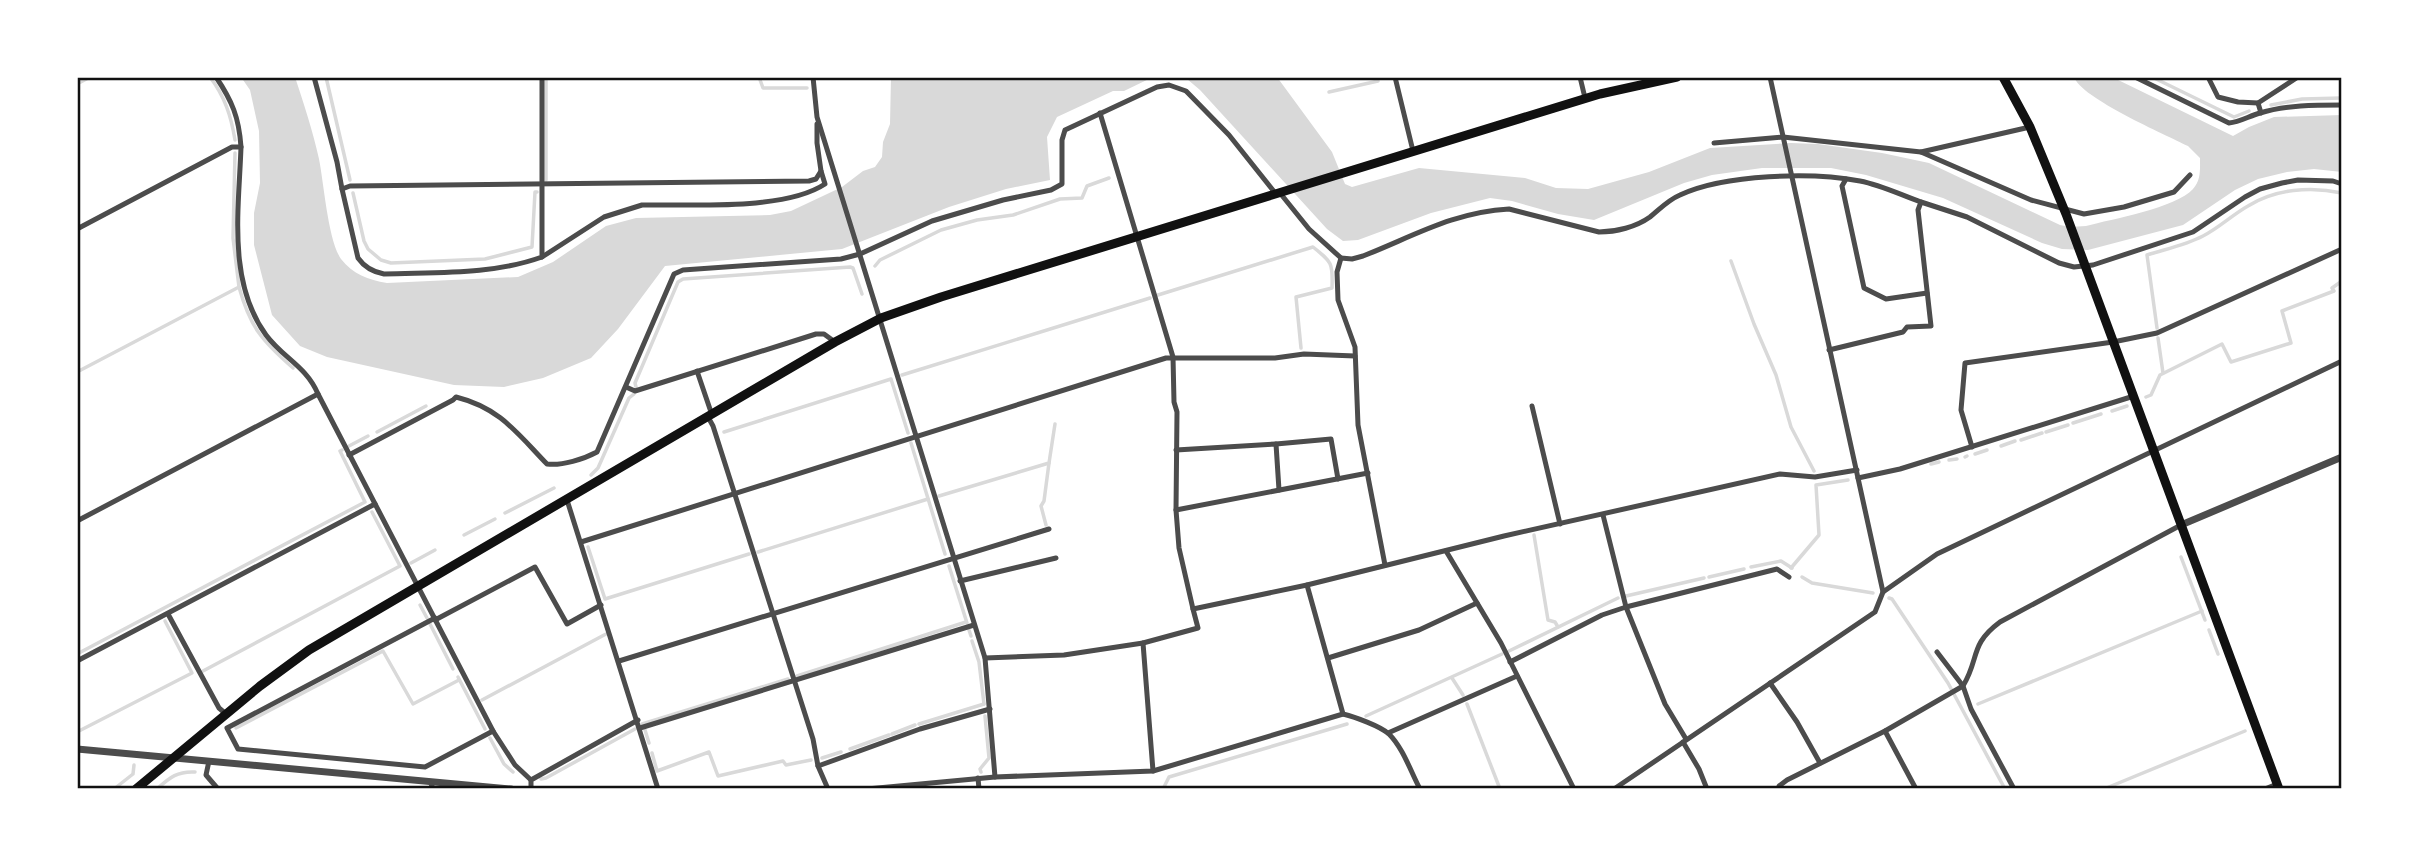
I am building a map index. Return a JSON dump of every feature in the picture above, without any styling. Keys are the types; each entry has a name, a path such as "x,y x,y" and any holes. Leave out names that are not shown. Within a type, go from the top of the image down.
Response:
{"main road":[{"path":"136,789 260,686 309,650 835,342 881,318 1413,151 1585,99 1677,77"},
{"path":"2003,77 2031,127 2065,211 2278,787"}],"street":[{"path":"216,77 230,97 239,122 241,147 237,233 240,266 252,311 266,335 302,368 312,382 493,731 514,765 531,780 531,789"},
{"path":"314,77 337,162 358,258 363,264 384,274 499,269 518,265 542,257 604,217 642,205 781,200 805,195 825,184 817,143 814,77"},
{"path":"542,77 542,257"},
{"path":"1395,77 1413,151"},
{"path":"1580,77 1585,99"},
{"path":"1770,77 1883,592"},
{"path":"2135,77 2229,123 2261,113 2296,107 2342,105"},
{"path":"2208,77 2218,97 2258,103 2298,77"},
{"path":"349,455 456,397 477,402 493,410 547,464 554,465 597,452 674,274 682,270 841,259 932,221 1058,187 1063,179 1063,134 1069,127 1157,87 1169,85 1186,91 1229,135 1309,229 1341,258 1352,259 1435,224 1495,210 1509,209 1600,232 1613,232 1648,218 1683,193 1743,178 1791,175 1863,182 1966,217 2059,263 2074,267 2193,232 2260,189 2298,180 2333,181 2342,184"},
{"path":"2258,103 2261,113"},
{"path":"985,658 1064,655 1143,643 1198,628 1180,548 1176,510 1177,412 1174,402 1173,357 1100,113"},
{"path":"817,117 985,658 995,777"},
{"path":"1921,152 2031,127"},
{"path":"1714,143 1783,138 1921,152 2031,200 2084,214 2124,207 2174,192 2190,175"},
{"path":"77,229 232,147 241,147"},
{"path":"342,189 350,186 809,181 816,179 821,171"},
{"path":"1846,179 1842,186 1864,289 1886,299 1927,293"},
{"path":"1829,350 1903,332 1908,327 1931,326 1918,210 1921,202"},
{"path":"1972,447 1961,410 1965,363 2157,333 2342,249"},
{"path":"1341,258 1337,272 1338,300 1348,324 1355,356 1359,425 1385,565"},
{"path":"626,387 635,391 816,334 824,334 835,342"},
{"path":"581,541 1173,357 1275,358 1304,354 1355,356"},
{"path":"1614,789 1875,612 1883,592 1937,554 2342,361"},
{"path":"697,371 813,739 818,766 828,789"},
{"path":"77,521 318,394"},
{"path":"1858,478 1900,469 2134,396"},
{"path":"1532,406 1560,524"},
{"path":"1176,450 1331,439 1338,479"},
{"path":"1276,444 1279,490"},
{"path":"1779,789 1787,780 1885,731 1961,687 1970,675 1978,645 1986,632 1993,627 2181,524 2342,457"},
{"path":"1193,609 1307,585 1780,474 1815,477 1857,470"},
{"path":"1176,510 1368,474"},
{"path":"567,500 659,789"},
{"path":"77,661 375,504"},
{"path":"1603,515 1626,607 1665,704 1707,789"},
{"path":"619,661 1049,529"},
{"path":"1446,551 1510,662 1574,789"},
{"path":"960,581 1056,558"},
{"path":"493,731 425,767 238,749 227,728 535,566 567,624 601,605"},
{"path":"1510,662 1578,627 1626,607 1777,569 1789,577"},
{"path":"1307,585 1343,714"},
{"path":"1328,658 1419,630 1477,603"},
{"path":"167,614 219,708 226,714"},
{"path":"640,728 974,625"},
{"path":"1143,643 1153,771"},
{"path":"1937,652 1961,687 2014,789"},
{"path":"1388,733 1517,676"},
{"path":"1770,683 1797,722 1820,763"},
{"path":"818,766 920,729 990,709"},
{"path":"867,789 978,778 1153,771 1343,714 1388,733 1420,789"},
{"path":"531,780 638,720"},
{"path":"1885,731 1916,789"},
{"path":"77,749 432,786 511,789"},
{"path":"209,761 206,775 218,789"},
{"path":"978,778 979,789"},
{"path":"2265,789 2278,787"}],"shaded area":[{"path":"241,77 295,77 317,149 330,226 341,259 367,278 387,283 518,277 553,262 606,226 636,218 770,215 791,211 842,187 863,171 875,167 882,157 883,142 890,124 891,77 1153,77 1124,91 1113,91 1057,117 1047,137 1050,180 1006,189 949,207 842,249 665,266 618,329 591,358 543,378 504,387 454,385 327,357 300,346 272,315 254,245 254,213 260,183 259,131 250,90"},
{"path":"1181,77 1277,77 1332,152 1345,184 1352,187 1419,168 1525,178 1556,188 1588,189 1649,172 1710,148 1791,143 1882,153 1929,163 2060,225 2070,227 2086,226 2159,207 2185,196 2196,186 2200,158 2188,146 2107,105 2080,86 2074,77 2112,77 2233,136 2274,117 2342,115 2342,172 2314,169 2258,179 2235,190 2183,225 2088,250 2062,249 2042,243 1943,198 1866,175 1831,168 1762,168 1712,175 1684,183 1594,220 1490,198 1431,213 1358,240 1343,241 1327,229 1200,90"}],"waterway":[{"path":"77,84 90,77"},
{"path":"210,77 227,107 235,140"},
{"path":"326,77 350,180"},
{"path":"546,77 546,180"},
{"path":"759,77 763,88 807,88"},
{"path":"2152,77 2234,117 2249,111"},
{"path":"1329,92 1378,81"},
{"path":"2271,105 2302,99 2342,98"},
{"path":"235,153 233,238 239,287"},
{"path":"875,266 880,260 941,230 977,220 1013,215 1060,199 1082,198 1087,186 1109,178"},
{"path":"2157,328 2147,255 2196,239 2248,206 2270,196 2306,190 2342,193"},
{"path":"353,193 368,249 381,260 391,263 485,259 532,247 537,192"},
{"path":"1158,295 1313,247 1330,264 1332,288 1296,297 1301,348"},
{"path":"1731,261 1776,375 1791,427 1814,471"},
{"path":"636,387 635,383 678,282 683,279 850,267 853,268 862,294"},
{"path":"2146,397 2151,395 2160,375 2222,344 2231,362 2291,343 2282,311 2334,291 2332,288 2342,281"},
{"path":"77,372 239,287 258,332 293,368"},
{"path":"902,375 1150,298"},
{"path":"2158,338 2163,373"},
{"path":"724,432 891,379 908,433"},
{"path":"591,475 598,468 629,398 634,394"},
{"path":"377,432 426,406"},
{"path":"2112,411 2127,406"},
{"path":"2073,423 2101,414"},
{"path":"939,496 1049,463 1055,424"},
{"path":"2046,432 2068,425"},
{"path":"2021,440 2042,433"},
{"path":"349,446 368,436"},
{"path":"2001,446 2015,441"},
{"path":"911,443 945,554"},
{"path":"77,654 365,502 340,451 342,450"},
{"path":"1975,454 1987,450"},
{"path":"1949,460 1957,459"},
{"path":"1931,464 1939,462"},
{"path":"1046,525 1041,506 1049,463"},
{"path":"1791,568 1819,535 1816,485 1848,480"},
{"path":"505,513 554,488"},
{"path":"758,552 928,499"},
{"path":"203,671 400,566 372,512"},
{"path":"464,535 495,519"},
{"path":"1534,535 1548,620 1555,622 1558,627"},
{"path":"588,547 605,599 749,554"},
{"path":"411,563 435,550"},
{"path":"2181,557 2205,620"},
{"path":"1751,567 1781,561 1792,568"},
{"path":"949,566 967,623"},
{"path":"1709,577 1744,569"},
{"path":"1802,577 1812,583 1873,593"},
{"path":"1626,596 1704,578"},
{"path":"1509,651 1618,598"},
{"path":"1889,598 1948,683 2005,789"},
{"path":"420,605 427,618"},
{"path":"1978,704 2202,611"},
{"path":"77,732 192,673 165,621"},
{"path":"797,676 966,622"},
{"path":"430,624 453,669"},
{"path":"969,630 971,636"},
{"path":"2209,630 2218,654"},
{"path":"482,700 606,634"},
{"path":"972,641 979,662 984,704"},
{"path":"236,728 383,651 413,704 459,680"},
{"path":"1366,716 1502,654"},
{"path":"458,677 485,729"},
{"path":"1452,678 1463,695"},
{"path":"642,724 788,679"},
{"path":"919,724 984,704"},
{"path":"1467,704 1500,789"},
{"path":"981,772 980,769 989,758 985,716"},
{"path":"1163,789 1169,777 1347,724"},
{"path":"892,734 915,725"},
{"path":"541,779 635,729"},
{"path":"645,730 649,743"},
{"path":"2104,789 2245,731"},
{"path":"850,749 889,735"},
{"path":"490,738 504,764 513,772"},
{"path":"652,753 657,771 709,752 718,776 783,761 786,765 811,760"},
{"path":"822,758 841,752"},
{"path":"114,789 133,774 134,765"},
{"path":"157,789 174,776 195,772"}]}
